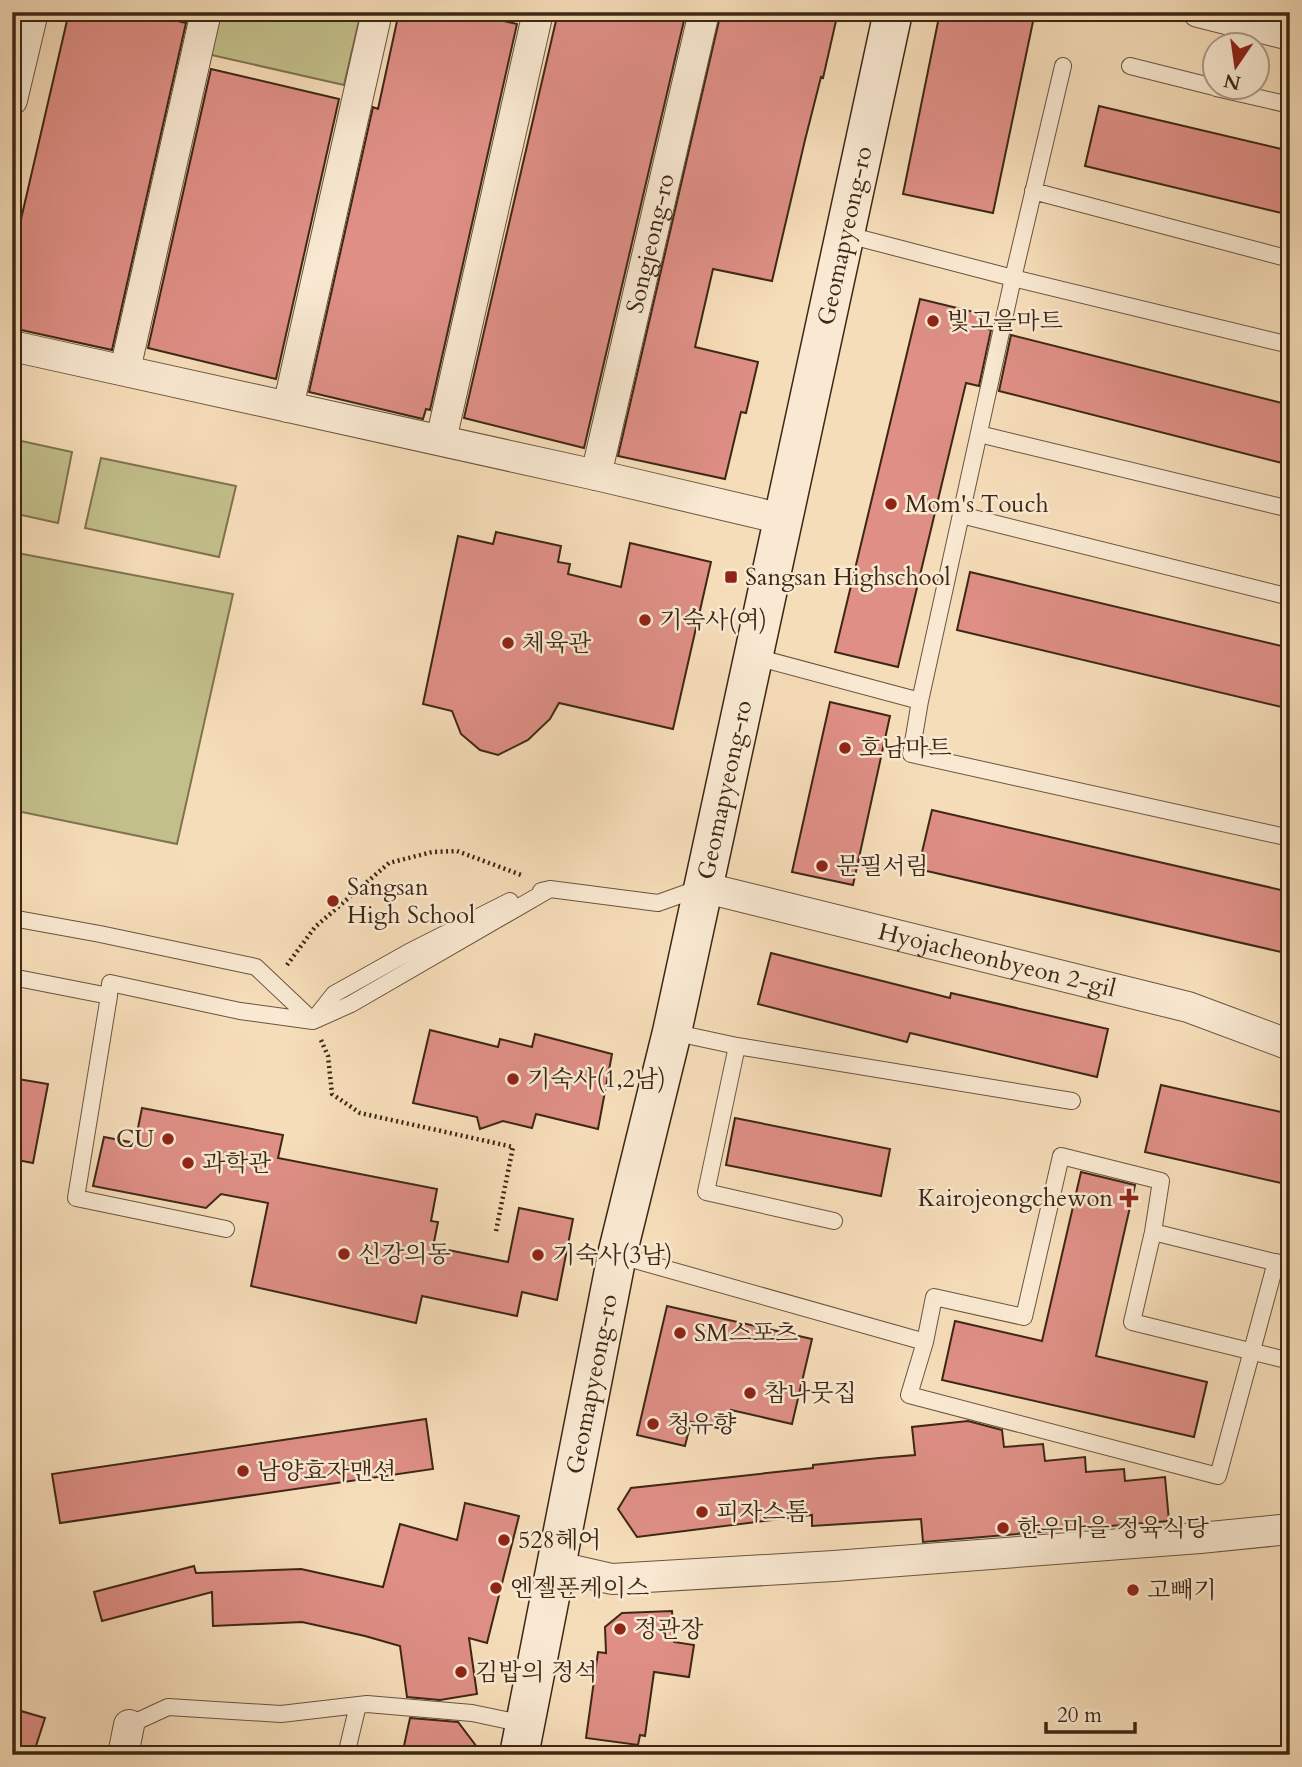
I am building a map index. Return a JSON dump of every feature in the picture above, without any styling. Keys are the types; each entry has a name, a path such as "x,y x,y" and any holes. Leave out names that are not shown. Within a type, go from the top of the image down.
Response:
{"street":[{"path":"12,100 33,12"},
{"path":"125,370 206,12"},
{"path":"288,407 377,12"},
{"path":"440,440 538,12"},
{"name":"Songjeong-ro","path":"596,475 704,12"},
{"name":"Geomapyeong-ro","path":"522,1740 617,1255 672,1032 893,12"},
{"path":"1198,12 1290,35"},
{"path":"12,346 783,519"},
{"name":"Hyojacheonbyeon 2-gil","path":"702,887 1188,1007 1290,1045"},
{"path":"555,1566 612,1579 834,1566 1290,1529"},
{"path":"123,1755 129,1725"}],"lane":[{"path":"1063,66 1013,278 920,701 911,754 1290,838"},
{"path":"1130,66 1200,83"},
{"path":"1270,101 1290,106"},
{"path":"1033,191 1290,259"},
{"path":"844,234 1290,345"},
{"path":"979,434 1290,509"},
{"path":"961,515 1290,597"},
{"path":"752,656 920,701"},
{"path":"226,1228 76,1198 110,983 240,1011 313,1021 351,1004 550,889 658,903 702,887"},
{"path":"12,918 256,967 313,1021"},
{"path":"12,977 109,996"},
{"path":"672,1032 737,1046 1072,1101"},
{"path":"737,1046 706,1192 834,1221"},
{"path":"1153,1231 1283,1264 1253,1352 1218,1476 909,1395 925,1342 934,1297 1024,1317 1061,1156 1161,1181 1153,1231 1132,1322 1253,1352 1290,1361"},
{"path":"617,1255 925,1342"},
{"path":"346,1755 358,1705"},
{"path":"129,1725 168,1706 281,1714 358,1705 472,1713 522,1740"}],"path":[{"path":"271,981 294,958 315,928 389,863 432,852 457,851 524,877"},
{"path":"328,1056 332,1094 360,1113 513,1147 496,1231"}],"shaded area":[{"path":"217,12 361,12 344,85 207,54"},
{"path":"12,439 72,452 58,523 12,513"},
{"path":"101,458 236,486 219,557 85,528"},
{"path":"12,552 233,594 177,844 12,810"}],"building":[{"path":"69,12 140,12 186,23 112,350 12,328 12,258"},
{"path":"399,12 466,12 517,24 430,410 426,409 423,419 309,392 373,107 378,109"},
{"path":"558,12 686,12 584,448 464,418"},
{"path":"721,12 838,12 772,281 713,269 695,347 758,362 746,413 741,412 725,479 618,456"},
{"path":"940,12 1035,12 993,213 903,194"},
{"path":"211,69 339,99 276,379 148,348"},
{"path":"1099,106 1290,151 1290,215 1085,166"},
{"path":"920,299 982,314 979,326 991,330 979,386 966,383 898,667 835,652"},
{"path":"1011,335 1290,405 1290,465 999,391"},
{"path":"496,532 561,546 558,562 570,564 568,574 621,587 630,543 711,562 673,729 559,703 550,719 528,740 498,755 480,750 461,734 452,711 423,704 458,536 493,544"},
{"path":"970,572 1290,648 1290,709 957,630"},
{"path":"830,702 890,716 853,885 792,872"},
{"path":"932,810 1290,892 1290,954 918,869"},
{"path":"771,953 950,998 951,993 1108,1029 1097,1077 910,1033 907,1042 758,1004"},
{"name":"기숙사(1,2남)","path":"430,1030 498,1047 500,1039 532,1047 535,1034 612,1054 598,1129 536,1114 532,1128 503,1121 480,1129 477,1117 413,1103"},
{"path":"12,1078 48,1084 33,1163 12,1159"},
{"path":"1161,1085 1290,1114 1290,1185 1145,1152"},
{"path":"142,1108 283,1135 278,1158 437,1189 431,1221 438,1222 433,1247 508,1262 519,1208 573,1219 557,1300 522,1292 517,1316 422,1296 416,1323 251,1286 268,1203 221,1194 206,1208 93,1186 104,1137 135,1143"},
{"path":"735,1118 890,1149 881,1196 726,1165"},
{"path":"1081,1172 1135,1185 1096,1356 1207,1382 1194,1437 942,1380 955,1321 1042,1341"},
{"path":"667,1306 812,1339 792,1424 731,1410 727,1430 691,1422 685,1446 637,1435"},
{"name":"남양효자맨션","path":"426,1419 433,1469 60,1523 52,1474"},
{"path":"968,1421 1002,1430 1004,1447 1043,1444 1045,1461 1085,1457 1086,1472 1124,1469 1125,1481 1165,1477 1169,1521 923,1542 921,1519 812,1526 812,1515 637,1537 618,1509 631,1488 915,1455 912,1427"},
{"path":"465,1503 519,1516 487,1643 469,1638 477,1694 440,1700 407,1697 400,1646 365,1636 302,1622 213,1626 212,1592 102,1621 94,1592 194,1566 196,1573 301,1569 383,1587 400,1524 457,1540"},
{"path":"672,1611 674,1642 694,1645 689,1677 654,1672 645,1736 640,1735 638,1745 586,1738 598,1652 606,1653 605,1627 622,1613"},
{"path":"21,1711 45,1718 33,1755 12,1755 12,1737"},
{"path":"410,1718 458,1722 483,1755 402,1755"}],"place":[{"name":"빛고을마트","path":"933,321"},
{"name":"Mom's Touch","path":"891,504"},
{"name":"Sangsan Highschool","path":"731,577"},
{"name":"기숙사(여)","path":"645,620"},
{"name":"체육관","path":"508,643"},
{"name":"호남마트","path":"845,748"},
{"name":"문필서림","path":"822,866"},
{"name":"Sangsan High School","path":"333,901"},
{"name":"기숙사(1,2남)","path":"513,1079"},
{"name":"CU","path":"168,1139"},
{"name":"과학관","path":"188,1163"},
{"name":"Kairojeongchewon","path":"1129,1198"},
{"name":"신강의동","path":"344,1254"},
{"name":"기숙사(3남)","path":"538,1255"},
{"name":"SM스포츠","path":"680,1333"},
{"name":"참나뭇집","path":"750,1393"},
{"name":"청유향","path":"653,1424"},
{"name":"남양효자맨션","path":"243,1471"},
{"name":"피자스톰","path":"702,1512"},
{"name":"한우마을 정육식당","path":"1003,1528"},
{"name":"528헤어","path":"504,1540"},
{"name":"엔젤폰케이스","path":"496,1588"},
{"name":"고빼기","path":"1133,1590"},
{"name":"정관장","path":"620,1629"},
{"name":"김밥의 정석","path":"461,1672"}]}
